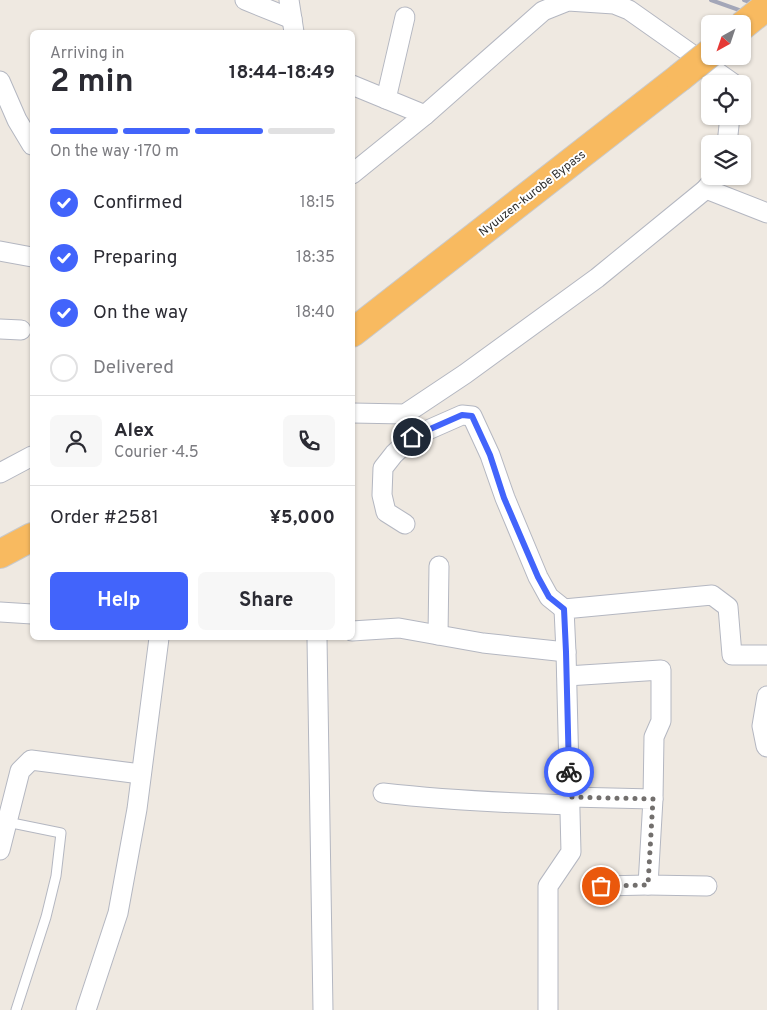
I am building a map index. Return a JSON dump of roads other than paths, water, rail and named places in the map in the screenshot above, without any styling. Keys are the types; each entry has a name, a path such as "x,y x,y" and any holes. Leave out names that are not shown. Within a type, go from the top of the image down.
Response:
{"highway":[{"path":"751,19 767,6"},
{"name":"Nyuuzen-kurobe Bypass","path":"355,331 701,60"},
{"path":"0,554 30,538"}],"street":[{"path":"245,0 293,26"},
{"path":"290,0 293,26"},
{"path":"355,172 424,115 543,11 568,1 614,4 629,10 721,75"},
{"path":"386,99 405,18"},
{"path":"0,82 17,120 30,142"},
{"path":"355,87 424,115"},
{"path":"355,413 405,414 465,374 597,278 709,185"},
{"path":"712,185 719,195 767,213"},
{"path":"0,252 30,257"},
{"path":"0,329 21,330"},
{"path":"405,524 386,512 382,495 383,468 394,454 412,437 462,415 472,416 490,455 504,498 538,577 549,597 564,609 712,595 728,607 732,655 767,655"},
{"path":"0,473 30,457"},
{"path":"438,635 440,566"},
{"path":"548,1010 548,886 571,852 564,609"},
{"path":"0,612 30,614"},
{"path":"355,632 399,628 483,643 566,652"},
{"path":"86,1010 118,913 137,809 159,640"},
{"path":"317,640 323,1010"},
{"path":"567,676 661,670 661,722 654,737 653,799 648,885"},
{"path":"767,696 762,726 767,747"},
{"path":"0,850 20,771 32,760 141,774"},
{"path":"383,793 424,798 489,802 653,799"},
{"path":"601,886 708,886"}],"lane":[{"path":"7,822 60,833 56,876 36,949 16,1010"}],"railway":[{"path":"711,0 767,20"},
{"path":"744,0 767,8"}]}
